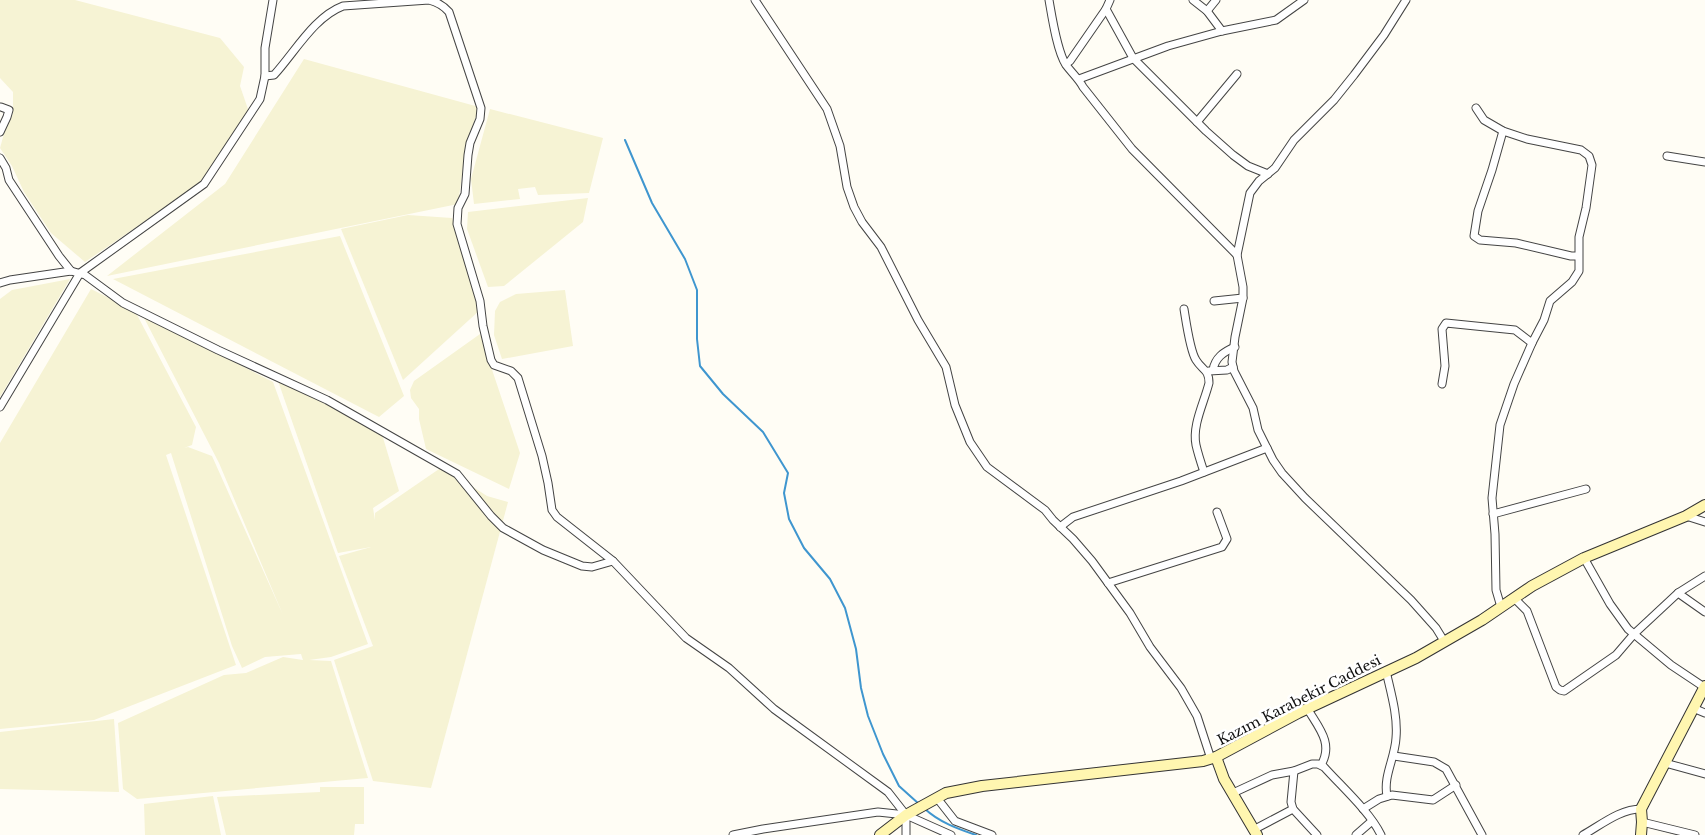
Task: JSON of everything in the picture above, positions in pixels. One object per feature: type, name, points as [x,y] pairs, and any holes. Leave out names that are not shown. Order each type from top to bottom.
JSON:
[{"type":"street","points":[[0,407],[83,274],[204,184],[260,99],[268,75],[266,48],[273,0]]},
{"type":"street","points":[[268,75],[321,20],[331,11],[343,6],[429,0],[442,5],[449,12],[481,108],[480,120],[470,143],[465,194],[458,208],[457,224],[480,301],[482,326],[491,360],[494,365],[511,371],[518,378],[542,456],[552,510],[557,517],[613,561],[686,638],[729,668],[774,709],[888,792],[906,815],[906,835]]},
{"type":"street","points":[[755,0],[827,109],[840,146],[847,186],[854,207],[862,222],[881,246],[918,320],[946,367],[955,405],[970,442],[987,467],[1036,503],[1073,539],[1108,583],[1130,613],[1150,647],[1188,699],[1213,758],[1256,832],[1292,809]]},
{"type":"street","points":[[1049,0],[1056,36],[1066,64],[1132,149],[1237,256]]},
{"type":"street","points":[[1066,64],[1070,61],[1110,0]]},
{"type":"street","points":[[1193,0],[1207,11],[1222,31]]},
{"type":"street","points":[[1207,11],[1216,0]]},
{"type":"street","points":[[1079,79],[1168,46],[1222,31],[1276,20],[1304,0]]},
{"type":"street","points":[[1406,0],[1380,41],[1334,100],[1294,140],[1275,168],[1259,181],[1250,193],[1237,256],[1243,298],[1232,362],[1233,368],[1253,408],[1258,430],[1273,460],[1282,473],[1305,498],[1411,600],[1436,628],[1444,641]]},
{"type":"street","points":[[1106,8],[1133,58],[1197,122],[1240,161],[1268,174]]},
{"type":"street","points":[[1197,122],[1236,74]]},
{"type":"street","points":[[0,132],[8,117],[9,110],[1,107]]},
{"type":"street","points":[[1476,108],[1484,120],[1503,131],[1528,139],[1584,151],[1592,162],[1586,208],[1579,237],[1578,256],[1580,264],[1578,274],[1572,282],[1550,301],[1544,320],[1514,384],[1500,425],[1492,498],[1496,590],[1501,607]]},
{"type":"street","points":[[1503,131],[1478,210],[1474,236],[1480,240],[1516,243],[1578,256]]},
{"type":"street","points":[[1668,156],[1705,162]]},
{"type":"street","points":[[0,158],[6,168],[9,180],[59,256],[72,271]]},
{"type":"street","points":[[0,177],[9,180]]},
{"type":"street","points":[[0,284],[10,280],[72,271],[83,274],[123,303],[218,350],[327,400],[457,474],[487,512],[503,528],[543,550],[582,566],[592,567],[613,561]]},
{"type":"street","points":[[1214,301],[1243,298]]},
{"type":"street","points":[[1184,309],[1194,358],[1210,371],[1233,368]]},
{"type":"street","points":[[1442,384],[1445,366],[1442,329],[1446,323],[1515,330],[1532,343]]},
{"type":"street","points":[[1204,472],[1195,438],[1198,418],[1209,383],[1210,371],[1220,356],[1235,347]]},
{"type":"street","points":[[1060,527],[1073,517],[1204,472],[1267,448]]},
{"type":"street","points":[[1493,514],[1586,489]]},
{"type":"street","name":"Kazım Karabekir Caddesi","points":[[880,835],[906,815],[946,793],[982,786],[1203,762],[1213,758],[1307,708],[1444,641],[1482,620],[1532,586],[1584,558],[1686,516],[1705,505]]},
{"type":"street","points":[[1108,583],[1222,547],[1227,539],[1217,512]]},
{"type":"street","points":[[1686,516],[1705,522]]},
{"type":"street","points":[[1584,558],[1610,604],[1628,629],[1671,665],[1705,686],[1642,809],[1641,835]]},
{"type":"street","points":[[1514,598],[1527,611],[1556,687],[1560,690],[1566,690],[1616,655],[1634,634],[1678,593],[1705,576]]},
{"type":"street","points":[[1678,593],[1705,612]]},
{"type":"street","points":[[1386,671],[1394,708],[1397,736],[1394,756],[1389,767],[1386,787],[1387,796]]},
{"type":"street","points":[[1307,708],[1326,742],[1326,754],[1322,765]]},
{"type":"street","points":[[1693,708],[1705,713]]},
{"type":"street","points":[[1394,756],[1438,764],[1449,773],[1482,835]]},
{"type":"street","points":[[1665,762],[1705,774]]},
{"type":"street","points":[[1233,793],[1272,775],[1294,771],[1312,764],[1322,765],[1363,809],[1381,835]]},
{"type":"street","points":[[1294,771],[1292,809],[1317,835]]},
{"type":"street","points":[[1363,809],[1387,796],[1401,795],[1421,800],[1434,800],[1456,785]]},
{"type":"street","points":[[937,798],[956,821],[992,835]]},
{"type":"street","points":[[1583,835],[1619,814],[1633,809],[1642,809]]},
{"type":"street","points":[[733,835],[878,812],[906,815],[951,835]]},
{"type":"street","points":[[1356,835],[1372,821]]},
{"type":"street","points":[[1642,822],[1695,835]]},
{"type":"shaded area","points":[[0,0],[75,0],[220,38],[244,67],[240,86],[249,112],[204,181],[85,262],[51,233],[24,192],[12,166],[0,148],[5,130],[13,114],[13,92],[0,78]]},
{"type":"shaded area","points":[[304,59],[479,107],[466,146],[458,204],[107,276],[225,184]]},
{"type":"shaded area","points":[[490,109],[603,138],[589,193],[538,195],[535,187],[518,189],[520,199],[474,204],[471,179]]},
{"type":"shaded area","points":[[588,198],[583,222],[504,286],[488,287],[467,229],[468,212]]},
{"type":"shaded area","points":[[408,215],[452,218],[480,310],[403,380],[341,229]]},
{"type":"shaded area","points":[[340,236],[404,396],[379,417],[113,279]]},
{"type":"shaded area","points":[[70,279],[0,397],[0,299],[12,290]]},
{"type":"shaded area","points":[[91,289],[135,311],[196,427],[192,445],[184,448],[188,447],[212,456],[283,615],[219,463],[142,314],[273,382],[368,644],[331,657],[309,660],[331,661],[368,778],[137,799],[123,789],[118,723],[224,675],[246,673],[283,657],[303,660],[301,654],[265,657],[242,668],[232,646],[171,453],[166,455],[236,665],[94,720],[0,729],[0,443]]},
{"type":"shaded area","points":[[565,290],[573,346],[502,359],[494,335],[495,311],[500,302],[516,294]]},
{"type":"shaded area","points":[[480,334],[520,453],[509,489],[426,449],[419,419],[419,409],[411,398],[410,390],[414,381]]},
{"type":"shaded area","points":[[278,381],[381,431],[399,491],[373,508],[375,520],[375,513],[442,467],[487,496],[508,502],[431,788],[373,781],[334,660],[373,646],[339,556],[371,547],[338,553]]},
{"type":"shaded area","points":[[114,719],[119,792],[0,789],[0,732]]},
{"type":"shaded area","points":[[320,787],[364,787],[364,824],[355,824],[354,835],[226,835],[217,797],[320,792]]},
{"type":"shaded area","points":[[213,796],[221,835],[145,835],[144,804]]},
{"type":"waterway","points":[[625,140],[652,203],[685,259],[697,290],[697,339],[700,366],[723,394],[763,432],[788,473],[784,493],[789,519],[804,548],[830,579],[845,608],[856,649],[861,688],[868,716],[883,754],[899,786],[919,804]]},
{"type":"waterway","points":[[925,809],[930,814],[956,828],[976,835]]}]
